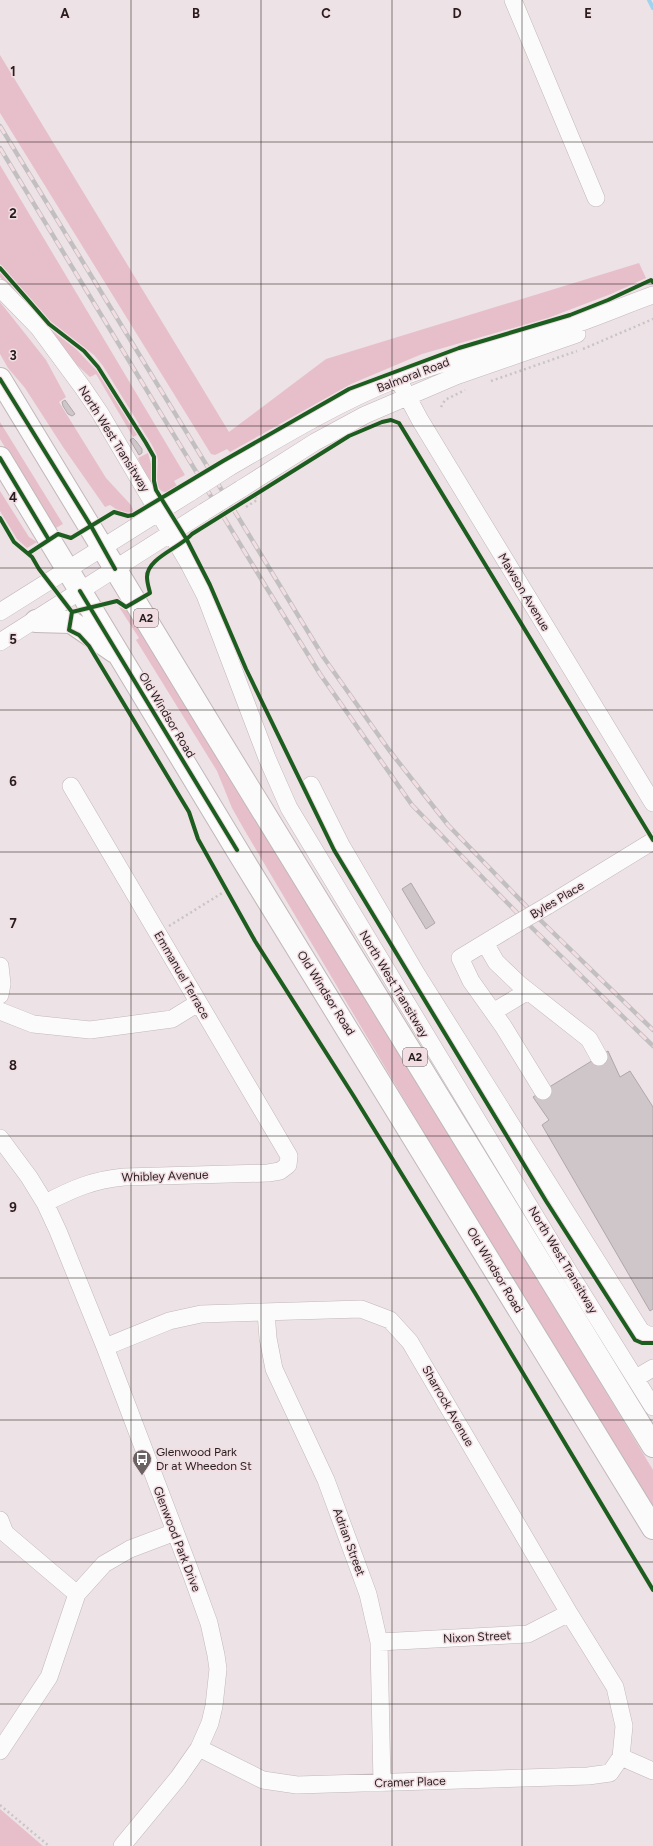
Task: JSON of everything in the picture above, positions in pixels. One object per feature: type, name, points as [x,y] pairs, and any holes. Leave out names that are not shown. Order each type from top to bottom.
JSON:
[{"type":"highway","name":"A2","points":[[0,379],[136,601],[210,726],[653,1446]]},
{"type":"highway","name":"Old Windsor Road","points":[[3,465],[653,1528]]},
{"type":"highway","points":[[36,621],[71,622],[118,653]]},
{"type":"street","points":[[513,0],[596,198]]},
{"type":"street","name":"North West Transitway","points":[[0,289],[82,404],[155,515],[205,595],[224,649],[267,758],[289,808],[575,1282],[653,1407]]},
{"type":"street","name":"Balmoral Road","points":[[0,612],[228,468],[347,400],[398,379],[474,353],[579,323],[653,296]]},
{"type":"street","name":"Balmoral Road","points":[[0,642],[36,621],[80,590],[204,512],[246,497],[315,442],[365,416],[456,376],[555,343],[626,314],[653,296]]},
{"type":"street","name":"Mawson Avenue","points":[[398,379],[653,803]]},
{"type":"street","points":[[311,785],[341,845],[420,980],[641,1331],[648,1335],[653,1335]]},
{"type":"street","name":"Emmanuel Terrace","points":[[70,786],[289,1156],[288,1165]]},
{"type":"street","name":"Byles Place","points":[[493,1012],[471,981],[460,958],[653,841]]},
{"type":"street","points":[[485,943],[496,962],[589,1039],[599,1057]]},
{"type":"street","points":[[0,966],[2,984],[0,995]]},
{"type":"street","points":[[528,990],[493,1012],[543,1091]]},
{"type":"street","points":[[0,1011],[33,1024],[90,1030],[172,1019],[198,1003]]},
{"type":"street","name":"Glenwood Park Drive","points":[[0,1138],[29,1177],[45,1203],[70,1260],[105,1347],[209,1623],[216,1654],[218,1669],[214,1706],[210,1723],[199,1748],[178,1778],[122,1846]]},
{"type":"street","name":"Whibley Avenue","points":[[45,1203],[80,1186],[101,1179],[268,1173],[280,1171],[288,1165]]},
{"type":"street","name":"Sharrock Avenue","points":[[105,1347],[169,1321],[201,1314],[361,1309],[390,1320],[410,1342],[569,1613],[615,1687],[624,1726],[621,1757]]},
{"type":"street","name":"Adrian Street","points":[[266,1312],[268,1338],[274,1369],[326,1480],[368,1594],[379,1642],[382,1783]]},
{"type":"street","points":[[636,1378],[653,1368]]},
{"type":"street","points":[[2,1530],[77,1594]]},
{"type":"street","points":[[0,1751],[49,1677],[77,1594],[104,1564],[130,1549],[174,1532]]},
{"type":"street","name":"Nixon Street","points":[[379,1642],[528,1634],[569,1613]]},
{"type":"street","name":"Cramer Place","points":[[199,1748],[264,1780],[297,1785],[588,1776],[610,1773],[621,1757]]},
{"type":"street","points":[[621,1757],[653,1771]]},
{"type":"path","points":[[246,497],[261,491]]},
{"type":"path","points":[[246,497],[257,500],[246,507]]},
{"type":"path","points":[[223,884],[230,897]]},
{"type":"path","points":[[161,938],[172,932],[169,926],[227,890]]},
{"type":"path","points":[[0,1805],[50,1846]]},
{"type":"shaded area","points":[[0,55],[229,432],[326,359],[639,263],[646,278],[611,294],[548,318],[422,354],[351,384],[230,452],[227,449],[215,455],[211,454],[0,113]]},
{"type":"shaded area","points":[[0,165],[185,475],[174,481],[177,486],[167,492],[162,491],[159,488],[157,478],[158,460],[152,445],[103,366],[94,355],[50,321],[0,264]]},
{"type":"shaded area","points":[[0,272],[46,326],[76,349],[97,371],[137,435],[133,437],[96,374],[90,377],[67,356],[0,277]]},
{"type":"shaded area","points":[[0,302],[46,360],[66,397],[59,402],[106,478],[131,505],[133,510],[132,513],[122,513],[110,505],[105,507],[63,447],[25,388],[8,368],[0,354]]},
{"type":"shaded area","points":[[0,422],[63,524],[54,529],[0,439]]},
{"type":"shaded area","points":[[148,453],[151,464],[152,486],[148,483],[138,458]]},
{"type":"shaded area","points":[[0,491],[29,537],[37,542],[27,548],[17,539],[0,511]]},
{"type":"shaded area","points":[[119,607],[129,611],[499,1215],[653,1470],[653,1512],[523,1300],[245,831],[232,808],[217,771],[136,640],[139,638]]},
{"type":"shaded area","points":[[0,1809],[43,1846],[0,1846]]},
{"type":"building","points":[[65,400],[75,414],[72,416],[68,414],[63,406],[62,402]]},
{"type":"building","points":[[133,438],[142,449],[142,453],[139,455],[130,440]]},
{"type":"building","points":[[411,883],[435,923],[426,929],[402,889]]},
{"type":"building","points":[[608,1051],[620,1077],[630,1071],[653,1107],[653,1309],[650,1311],[542,1125],[549,1120],[533,1097]]},
{"type":"waterway","points":[[649,0],[653,8]]},
{"type":"railway","points":[[0,126],[324,658],[389,750],[448,825],[532,912],[653,1030]]},
{"type":"railway","points":[[0,148],[320,674],[412,805],[524,920],[653,1046]]},
{"type":"cycle path","points":[[0,268],[49,324],[84,351],[98,367],[146,443],[154,457],[154,481],[156,490],[187,540],[210,585],[246,669],[334,850],[546,1201],[635,1340],[642,1343],[653,1343]]},
{"type":"cycle path","points":[[29,553],[58,534],[71,538],[114,512],[128,516],[133,515],[223,461],[349,389],[459,348],[570,315],[608,300],[651,280],[653,282]]},
{"type":"cycle path","points":[[0,379],[91,526],[115,569]]},
{"type":"cycle path","points":[[72,612],[117,601],[126,607],[150,593],[147,577],[148,570],[152,564],[192,534],[349,436],[382,422],[391,420],[399,423],[653,840]]},
{"type":"cycle path","points":[[0,458],[49,540]]},
{"type":"cycle path","points":[[0,518],[14,542],[32,557],[39,569],[72,612],[69,630],[79,635],[89,646],[189,812],[198,839],[255,941],[353,1095],[475,1293],[653,1590]]},
{"type":"cycle path","points":[[80,591],[237,850]]},
{"type":"place","name":"Glenwood Park Dr at Wheedon St","points":[[142,1476]]}]
